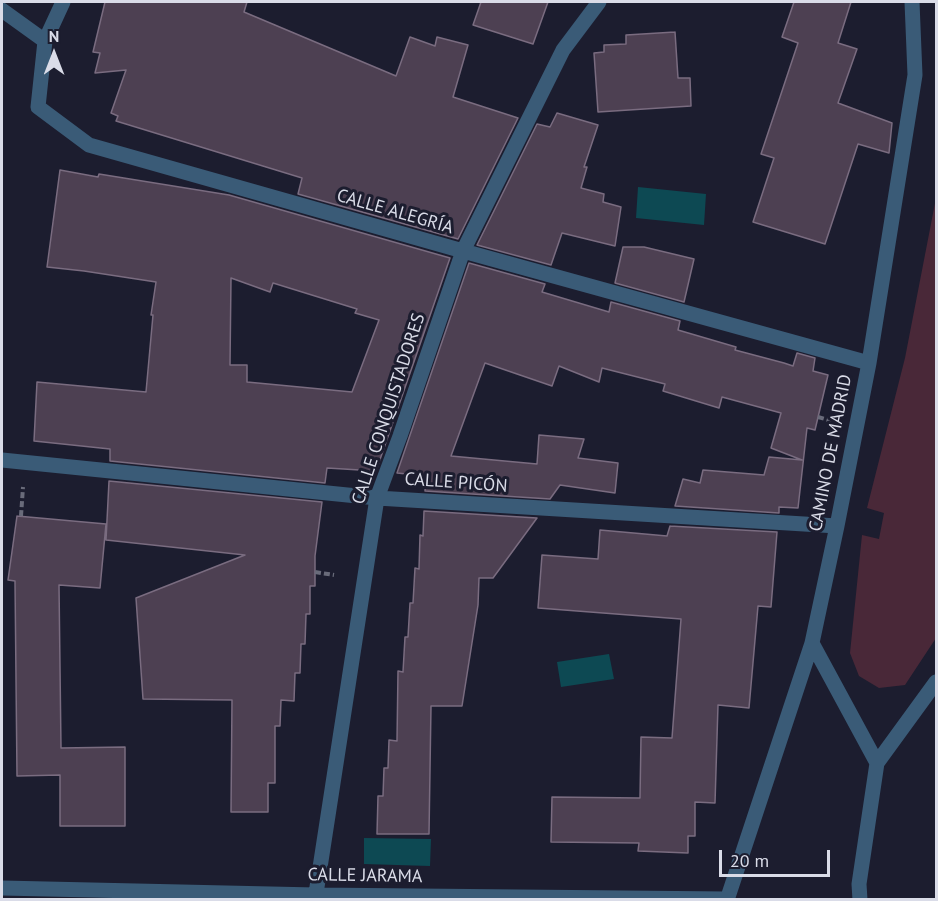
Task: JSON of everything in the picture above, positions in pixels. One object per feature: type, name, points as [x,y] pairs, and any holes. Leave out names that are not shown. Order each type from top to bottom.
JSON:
[{"type":"street","points":[[10,2],[2,8],[45,41],[63,2]]},
{"type":"street","name":"CALLE CONQUISTADORES","points":[[316,897],[377,498],[463,252],[563,50],[599,2]]},
{"type":"street","name":"CAMINO DE MADRID","points":[[728,899],[812,643],[837,526],[869,363],[915,75],[912,2]]},
{"type":"street","name":"CALLE ALEGRÍA","points":[[45,41],[38,107],[89,145],[463,252],[869,363]]},
{"type":"street","name":"CALLE PICÓN","points":[[2,460],[377,498],[837,526]]},
{"type":"street","points":[[812,643],[877,763]]},
{"type":"street","points":[[860,900],[859,884],[877,763],[936,682]]},
{"type":"street","name":"CALLE JARAMA","points":[[2,888],[316,897],[728,899]]},
{"type":"path","points":[[21,516],[24,482]]},
{"type":"path","points":[[315,572],[334,575]]},
{"type":"shaded area","points":[[638,187],[706,194],[704,225],[636,218]]},
{"type":"shaded area","points":[[936,198],[936,638],[905,685],[879,688],[859,676],[850,653],[862,535],[879,539],[884,513],[867,508],[905,358]]},
{"type":"shaded area","points":[[609,654],[614,679],[561,687],[557,662]]},
{"type":"shaded area","points":[[364,838],[431,839],[430,866],[364,864]]},
{"type":"building","points":[[105,2],[247,2],[244,12],[396,76],[410,37],[435,46],[437,37],[468,45],[453,97],[518,118],[458,239],[298,194],[302,178],[116,121],[118,116],[111,113],[126,70],[95,73],[100,53],[93,52]]},
{"type":"building","points":[[481,2],[548,2],[533,44],[473,25]]},
{"type":"building","points":[[794,2],[851,2],[838,43],[857,49],[838,103],[892,123],[889,153],[858,144],[825,244],[753,222],[774,158],[761,154],[798,43],[782,37]]},
{"type":"building","points":[[675,32],[678,78],[690,78],[691,106],[598,112],[594,53],[604,52],[604,45],[626,44],[626,35]]},
{"type":"building","points":[[557,113],[598,125],[584,167],[587,167],[581,188],[604,194],[603,202],[621,207],[615,246],[562,233],[551,265],[477,245],[537,124],[550,127]]},
{"type":"building","points":[[60,170],[229,195],[450,258],[376,471],[327,468],[325,483],[110,461],[110,449],[34,441],[37,382],[146,392],[153,315],[151,315],[156,282],[47,267]],"holes":[[[231,278],[270,292],[273,283],[357,309],[355,313],[379,320],[352,392],[247,382],[247,365],[230,365]]]},
{"type":"building","points":[[623,247],[644,247],[694,259],[684,302],[615,283]]},
{"type":"building","points":[[469,263],[545,284],[542,292],[609,312],[611,302],[680,321],[678,330],[736,347],[735,350],[793,366],[797,353],[815,358],[813,371],[828,375],[815,430],[807,428],[798,508],[779,507],[779,513],[675,506],[683,479],[700,483],[703,470],[764,475],[769,457],[802,460],[771,448],[781,413],[722,397],[719,408],[663,391],[665,384],[602,368],[599,382],[559,366],[552,386],[485,363],[451,456],[537,464],[539,435],[584,439],[578,458],[618,463],[615,493],[560,485],[550,499],[425,491],[426,476],[397,473]]},
{"type":"building","points":[[109,481],[322,502],[315,556],[315,586],[310,586],[310,614],[306,614],[305,644],[301,644],[300,673],[295,673],[294,701],[281,700],[280,726],[275,726],[275,783],[268,783],[268,812],[231,812],[232,700],[143,699],[136,598],[245,555],[106,540]]},
{"type":"building","points":[[424,511],[537,518],[493,578],[479,578],[478,605],[462,706],[431,706],[429,834],[377,834],[378,796],[383,796],[384,768],[388,768],[389,740],[397,741],[398,671],[403,672],[405,637],[408,637],[410,603],[413,603],[415,568],[419,569],[420,535],[423,536]]},
{"type":"building","points":[[17,516],[106,524],[100,588],[59,585],[61,748],[125,747],[125,826],[60,826],[60,775],[17,776],[15,581],[8,580]]},
{"type":"building","points":[[670,526],[777,532],[771,607],[758,606],[749,708],[718,705],[715,803],[695,802],[695,836],[688,836],[688,853],[638,851],[639,843],[551,842],[552,797],[640,798],[641,737],[672,738],[681,619],[538,608],[542,555],[598,559],[600,530],[667,536]]}]
